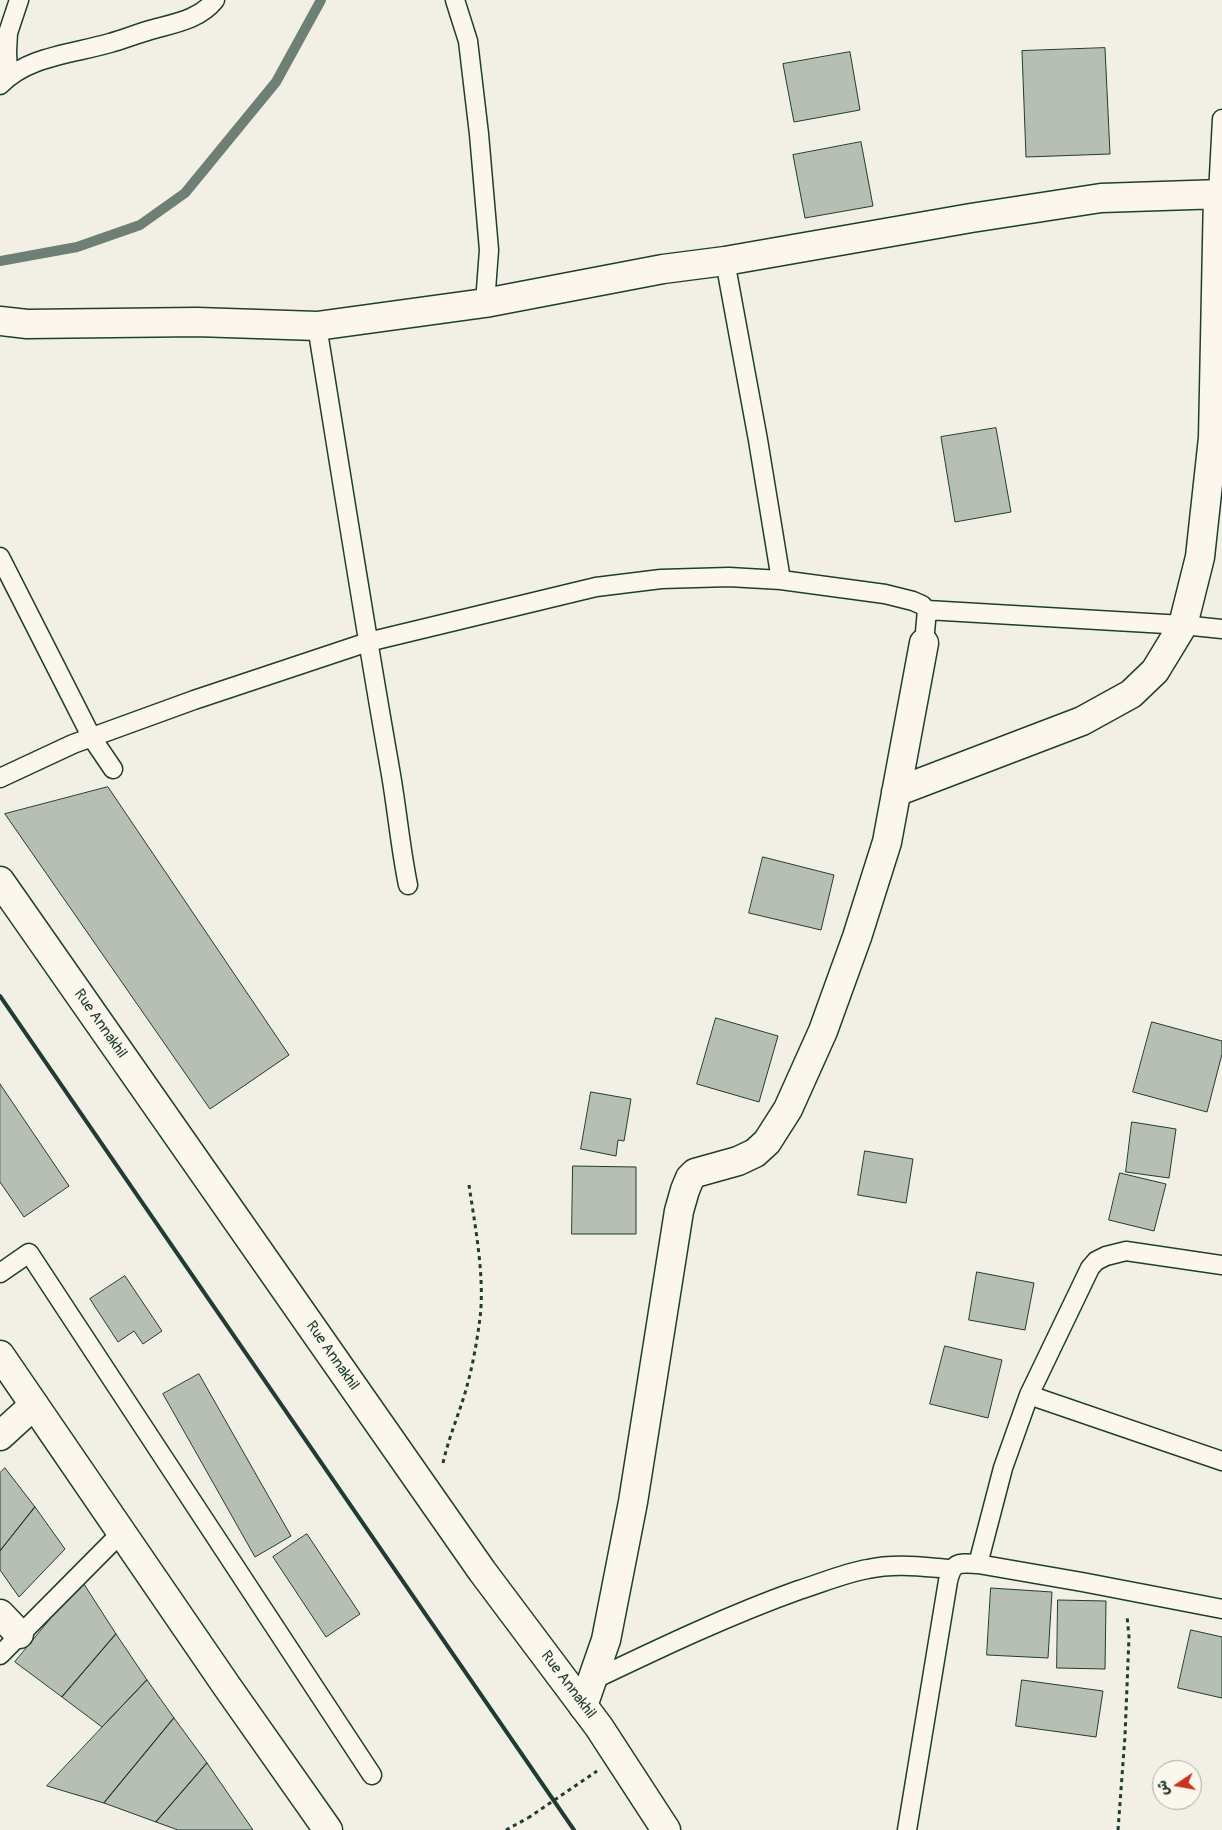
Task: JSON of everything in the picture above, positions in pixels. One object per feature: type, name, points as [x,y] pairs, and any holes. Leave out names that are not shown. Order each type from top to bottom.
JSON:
[{"type":"street","points":[[0,321],[27,324],[198,322],[317,326],[485,303],[663,269],[725,261],[962,219],[1101,198],[1220,194],[1213,438],[1200,557],[1183,625],[1155,671],[1131,694],[1082,721],[896,792]]},
{"type":"street","points":[[583,1706],[606,1640],[633,1502],[679,1211],[685,1190],[690,1178],[695,1173],[738,1161],[755,1153],[767,1142],[788,1109],[823,1031],[857,937],[887,842],[924,643]]},
{"type":"street","name":"Rue Annakhil","points":[[0,881],[482,1572],[599,1727],[666,1830]]},
{"type":"street","points":[[0,1354],[328,1830]]},
{"type":"street","points":[[0,1436],[34,1405]]},
{"type":"street","points":[[0,1614],[19,1634]]},
{"type":"lane","points":[[4,81],[8,33],[19,0]]},
{"type":"lane","points":[[4,81],[22,68],[47,58],[109,43],[197,16],[211,6],[215,0]]},
{"type":"lane","points":[[455,0],[468,41],[479,134],[488,250],[485,303]]},
{"type":"lane","points":[[1220,194],[1222,119]]},
{"type":"lane","points":[[725,261],[758,440],[781,580]]},
{"type":"lane","points":[[317,326],[368,642],[392,776],[402,859],[408,885]]},
{"type":"lane","points":[[0,556],[92,738],[113,769]]},
{"type":"lane","points":[[0,778],[73,744],[194,700],[368,642],[596,588],[661,579],[729,577],[781,580],[885,594],[913,601],[922,605],[926,610],[924,643]]},
{"type":"lane","points":[[926,610],[1222,629]]},
{"type":"lane","points":[[978,1564],[1003,1468],[1028,1395],[1090,1268],[1096,1261],[1112,1253],[1126,1250],[1222,1265]]},
{"type":"lane","points":[[0,1274],[29,1253],[372,1775]]},
{"type":"lane","points":[[1028,1395],[1222,1461]]},
{"type":"lane","points":[[0,1655],[122,1532]]},
{"type":"lane","points":[[907,1830],[951,1570],[954,1566],[961,1563],[978,1564],[1222,1610]]},
{"type":"lane","points":[[593,1680],[767,1602],[841,1576],[868,1569],[900,1565],[951,1570]]},
{"type":"path","points":[[434,1502],[448,1441],[475,1354],[480,1316],[480,1263],[469,1185]]},
{"type":"path","points":[[1118,1830],[1125,1736],[1129,1637],[1124,1590]]},
{"type":"path","points":[[506,1830],[528,1818],[597,1772]]},
{"type":"building","points":[[1105,48],[1110,154],[1026,157],[1022,51]]},
{"type":"building","points":[[850,52],[860,110],[794,122],[783,64]]},
{"type":"building","points":[[861,142],[873,206],[805,218],[793,155]]},
{"type":"building","points":[[996,428],[1011,512],[955,522],[941,437]]},
{"type":"building","points":[[108,787],[289,1055],[210,1109],[5,814]]},
{"type":"building","points":[[763,857],[834,875],[821,930],[749,913]]},
{"type":"building","points":[[716,1018],[778,1036],[759,1102],[697,1084]]},
{"type":"building","points":[[1152,1022],[1222,1041],[1222,1054],[1207,1112],[1133,1092]]},
{"type":"building","points":[[0,1084],[69,1186],[24,1217],[0,1182]]},
{"type":"building","points":[[591,1092],[631,1099],[624,1141],[618,1140],[616,1156],[581,1149]]},
{"type":"building","points":[[1132,1122],[1176,1129],[1169,1178],[1126,1172]]},
{"type":"building","points":[[865,1151],[913,1159],[906,1203],[858,1195]]},
{"type":"building","points":[[573,1166],[636,1167],[636,1234],[572,1234]]},
{"type":"building","points":[[1120,1173],[1166,1184],[1154,1231],[1109,1220]]},
{"type":"building","points":[[977,1272],[1034,1283],[1025,1330],[969,1320]]},
{"type":"building","points":[[125,1276],[162,1331],[143,1344],[134,1331],[118,1342],[90,1299]]},
{"type":"building","points":[[945,1346],[1002,1360],[988,1418],[930,1404]]},
{"type":"building","points":[[199,1374],[291,1536],[255,1557],[163,1394]]},
{"type":"building","points":[[5,1468],[35,1507],[0,1551],[0,1473]]},
{"type":"building","points":[[35,1507],[65,1549],[19,1597],[0,1570],[0,1551]]},
{"type":"building","points":[[307,1534],[360,1614],[326,1637],[273,1557]]},
{"type":"building","points":[[82,1581],[116,1634],[62,1697],[15,1662]]},
{"type":"building","points":[[991,1588],[1052,1592],[1048,1658],[987,1655]]},
{"type":"building","points":[[1058,1600],[1106,1601],[1105,1669],[1057,1668]]},
{"type":"building","points":[[1191,1630],[1222,1637],[1222,1698],[1178,1688]]},
{"type":"building","points":[[116,1634],[147,1680],[102,1727],[62,1697]]},
{"type":"building","points":[[147,1680],[174,1718],[104,1803],[47,1786]]},
{"type":"building","points":[[1022,1680],[1103,1691],[1096,1737],[1016,1726]]},
{"type":"building","points":[[174,1718],[207,1763],[156,1822],[104,1803]]},
{"type":"building","points":[[207,1763],[253,1830],[178,1830],[156,1822]]},
{"type":"waterway","points":[[0,261],[77,247],[140,225],[185,193],[276,82],[321,0]]},
{"type":"railway","points":[[0,996],[574,1830]]}]
